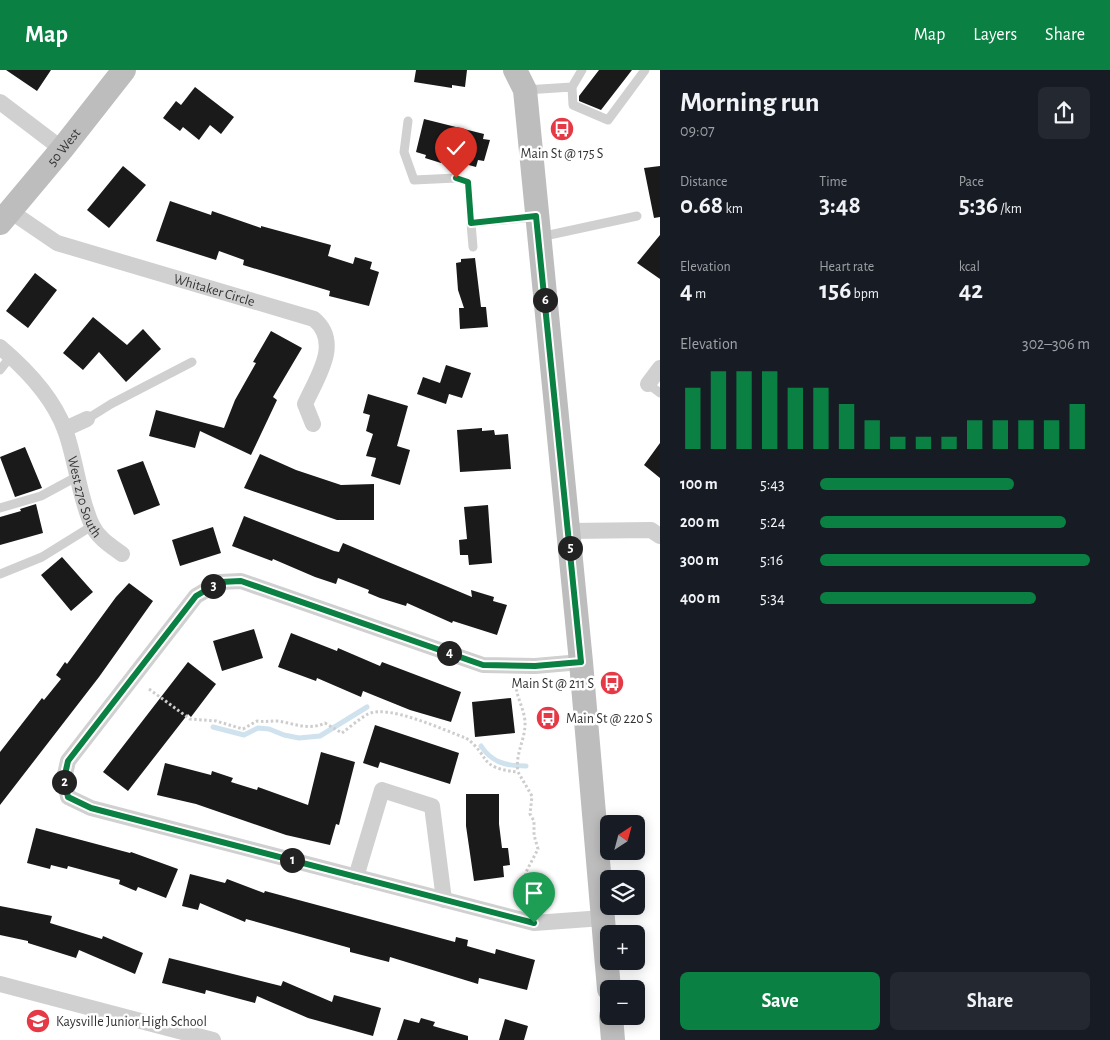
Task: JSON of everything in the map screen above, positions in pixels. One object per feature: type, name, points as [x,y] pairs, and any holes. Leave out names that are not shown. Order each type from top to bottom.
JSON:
[{"type":"main road","name":"50 West","points":[[5,217],[62,149],[124,70]]},
{"type":"main road","points":[[524,77],[537,227],[581,662],[608,980]]},
{"type":"main road","points":[[612,1025],[613,1040]]},
{"type":"street","points":[[0,102],[62,149]]},
{"type":"street","name":"Whitaker Circle","points":[[5,217],[57,243],[314,319],[323,327],[328,336],[328,348],[305,404],[313,424]]},
{"type":"street","name":"West 270 South","points":[[6,351],[50,400],[65,430],[92,526],[102,540],[122,554]]},
{"type":"street","points":[[654,388],[660,368]]},
{"type":"street","points":[[65,430],[87,419]]},
{"type":"street","points":[[568,531],[651,530],[660,536]]},
{"type":"street","points":[[581,662],[535,666],[483,665],[241,581],[220,582],[196,596],[68,761],[64,779],[68,797],[91,808],[444,900],[534,923],[603,918]]},
{"type":"street","points":[[356,877],[382,790],[432,806],[444,900]]},
{"type":"street","points":[[0,984],[212,1040]]},
{"type":"lane","points":[[582,70],[572,87],[573,105],[608,120],[645,70]]},
{"type":"lane","points":[[524,77],[572,87]]},
{"type":"lane","points":[[408,121],[404,152],[414,180],[456,178],[468,182],[473,247]]},
{"type":"lane","points":[[471,223],[537,227],[638,216]]},
{"type":"lane","points":[[0,370],[6,351]]},
{"type":"lane","points":[[87,419],[110,404],[192,362]]},
{"type":"lane","points":[[0,508],[41,496],[78,476]]},
{"type":"lane","points":[[0,574],[42,557],[92,526]]},
{"type":"path","points":[[516,684],[516,694],[521,702],[526,725],[516,762],[518,772],[532,796],[530,814],[534,821],[534,835],[538,849],[526,872],[519,908]]},
{"type":"path","points":[[149,689],[190,719],[216,721],[243,729],[257,721],[268,723],[276,721],[290,725],[318,726],[325,723],[342,733],[368,714],[392,712],[466,738],[472,743],[484,761],[490,765],[501,770],[518,772]]},
{"type":"building","points":[[6,70],[51,70],[37,91]]},
{"type":"building","points":[[416,70],[467,70],[465,87],[452,85],[452,88],[414,82]]},
{"type":"building","points":[[599,70],[632,70],[601,110],[579,101],[579,96]]},
{"type":"building","points":[[195,87],[234,117],[221,134],[210,125],[199,140],[183,127],[180,131],[163,118],[176,101],[181,105]]},
{"type":"building","points":[[424,119],[484,134],[483,139],[490,140],[484,161],[478,160],[476,167],[443,158],[441,163],[425,158],[426,155],[416,152]]},
{"type":"building","points":[[123,166],[146,185],[109,228],[87,210]]},
{"type":"building","points":[[660,166],[660,217],[654,218],[644,168]]},
{"type":"building","points":[[170,201],[211,215],[212,211],[261,228],[261,226],[331,245],[328,256],[353,264],[355,257],[372,262],[370,269],[379,272],[369,306],[329,296],[330,291],[243,265],[244,260],[219,251],[216,260],[156,241]]},
{"type":"building","points":[[660,235],[660,279],[637,263]]},
{"type":"building","points":[[475,258],[481,307],[486,307],[488,327],[460,329],[459,308],[464,308],[458,290],[456,263],[461,262],[461,259]]},
{"type":"building","points":[[35,273],[57,290],[28,328],[6,311]]},
{"type":"building","points":[[93,317],[127,345],[143,329],[161,349],[126,382],[99,352],[83,370],[63,353]]},
{"type":"building","points":[[271,331],[302,348],[273,397],[277,400],[251,455],[200,431],[195,448],[149,436],[156,410],[224,428],[235,400],[256,363],[253,362]]},
{"type":"building","points":[[446,365],[471,373],[462,398],[449,394],[446,404],[417,394],[423,377],[440,383]]},
{"type":"building","points":[[368,394],[408,406],[397,446],[410,450],[400,485],[371,476],[376,458],[366,456],[373,434],[366,431],[370,415],[363,413]]},
{"type":"building","points":[[482,428],[482,431],[494,430],[495,435],[508,434],[511,469],[460,472],[457,430]]},
{"type":"building","points":[[660,443],[660,478],[644,465]]},
{"type":"building","points":[[25,447],[42,488],[15,497],[0,457]]},
{"type":"building","points":[[260,454],[296,470],[341,485],[374,484],[374,520],[337,520],[244,488]]},
{"type":"building","points":[[143,461],[160,505],[134,515],[117,470]]},
{"type":"building","points":[[36,504],[43,533],[0,545],[0,517]]},
{"type":"building","points":[[488,505],[492,563],[469,565],[468,555],[460,555],[459,540],[467,539],[464,507]]},
{"type":"building","points":[[244,516],[334,551],[339,552],[343,543],[472,597],[471,590],[494,597],[493,601],[507,605],[497,635],[453,621],[452,623],[407,603],[406,606],[380,598],[368,593],[369,590],[338,578],[336,584],[273,559],[272,561],[232,546]]},
{"type":"building","points":[[213,527],[221,553],[180,566],[172,540]]},
{"type":"building","points":[[62,557],[93,592],[71,611],[41,575]]},
{"type":"building","points":[[129,583],[153,601],[99,677],[0,805],[0,752],[42,698],[44,700],[61,679],[56,675],[65,662],[67,664],[116,597]]},
{"type":"building","points":[[254,629],[263,658],[222,671],[213,641]]},
{"type":"building","points":[[291,633],[337,651],[338,648],[380,666],[382,662],[461,692],[451,722],[410,710],[363,691],[361,697],[317,678],[316,681],[278,667]]},
{"type":"building","points":[[188,662],[216,684],[191,717],[188,714],[128,791],[103,772]]},
{"type":"building","points":[[511,698],[515,733],[475,737],[472,702]]},
{"type":"building","points":[[375,725],[459,753],[450,784],[380,762],[378,768],[363,763]]},
{"type":"building","points":[[321,752],[355,762],[339,825],[336,824],[330,845],[286,835],[196,804],[157,795],[165,763],[211,775],[212,771],[233,778],[231,782],[257,790],[258,787],[308,805]]},
{"type":"building","points":[[466,794],[499,794],[499,824],[502,848],[508,848],[510,865],[503,866],[504,877],[474,881],[466,826]]},
{"type":"building","points":[[36,828],[131,852],[178,869],[166,898],[138,887],[136,891],[119,884],[120,880],[68,866],[67,869],[51,865],[50,869],[27,863]]},
{"type":"building","points":[[190,874],[225,883],[227,879],[264,893],[265,891],[455,942],[456,937],[468,940],[467,946],[495,954],[496,949],[535,960],[527,990],[479,978],[478,984],[390,957],[389,962],[350,952],[350,948],[246,919],[245,922],[200,903],[198,910],[182,906]]},
{"type":"building","points":[[0,906],[52,916],[50,923],[102,939],[103,936],[143,953],[135,974],[79,950],[76,958],[28,943],[28,941],[0,935]]},
{"type":"building","points":[[169,958],[281,986],[283,981],[332,1002],[334,995],[381,1008],[373,1036],[308,1018],[257,996],[255,1003],[206,990],[205,994],[162,983]]},
{"type":"building","points":[[421,1018],[435,1022],[433,1026],[468,1036],[468,1040],[397,1040],[404,1019],[419,1023]]},
{"type":"building","points":[[505,1019],[528,1026],[524,1040],[499,1040]]},
{"type":"waterway","points":[[213,727],[244,735],[258,728],[269,729],[299,738],[320,736],[367,707]]},
{"type":"waterway","points":[[481,746],[495,760],[512,765],[526,766]]},
{"type":"place","name":"Main St @ 175 S","points":[[562,129]]},
{"type":"place","name":"Main St @ 211 S","points":[[612,683]]},
{"type":"place","name":"Main St @ 220 S","points":[[548,718]]},
{"type":"place","name":"Kaysville Junior High School","points":[[38,1021]]},
{"type":"route","points":[[456,178],[468,182],[471,223],[536,216],[581,662],[535,666],[483,665],[241,581],[220,582],[196,596],[68,761],[64,779],[68,797],[91,808],[534,923]]}]
